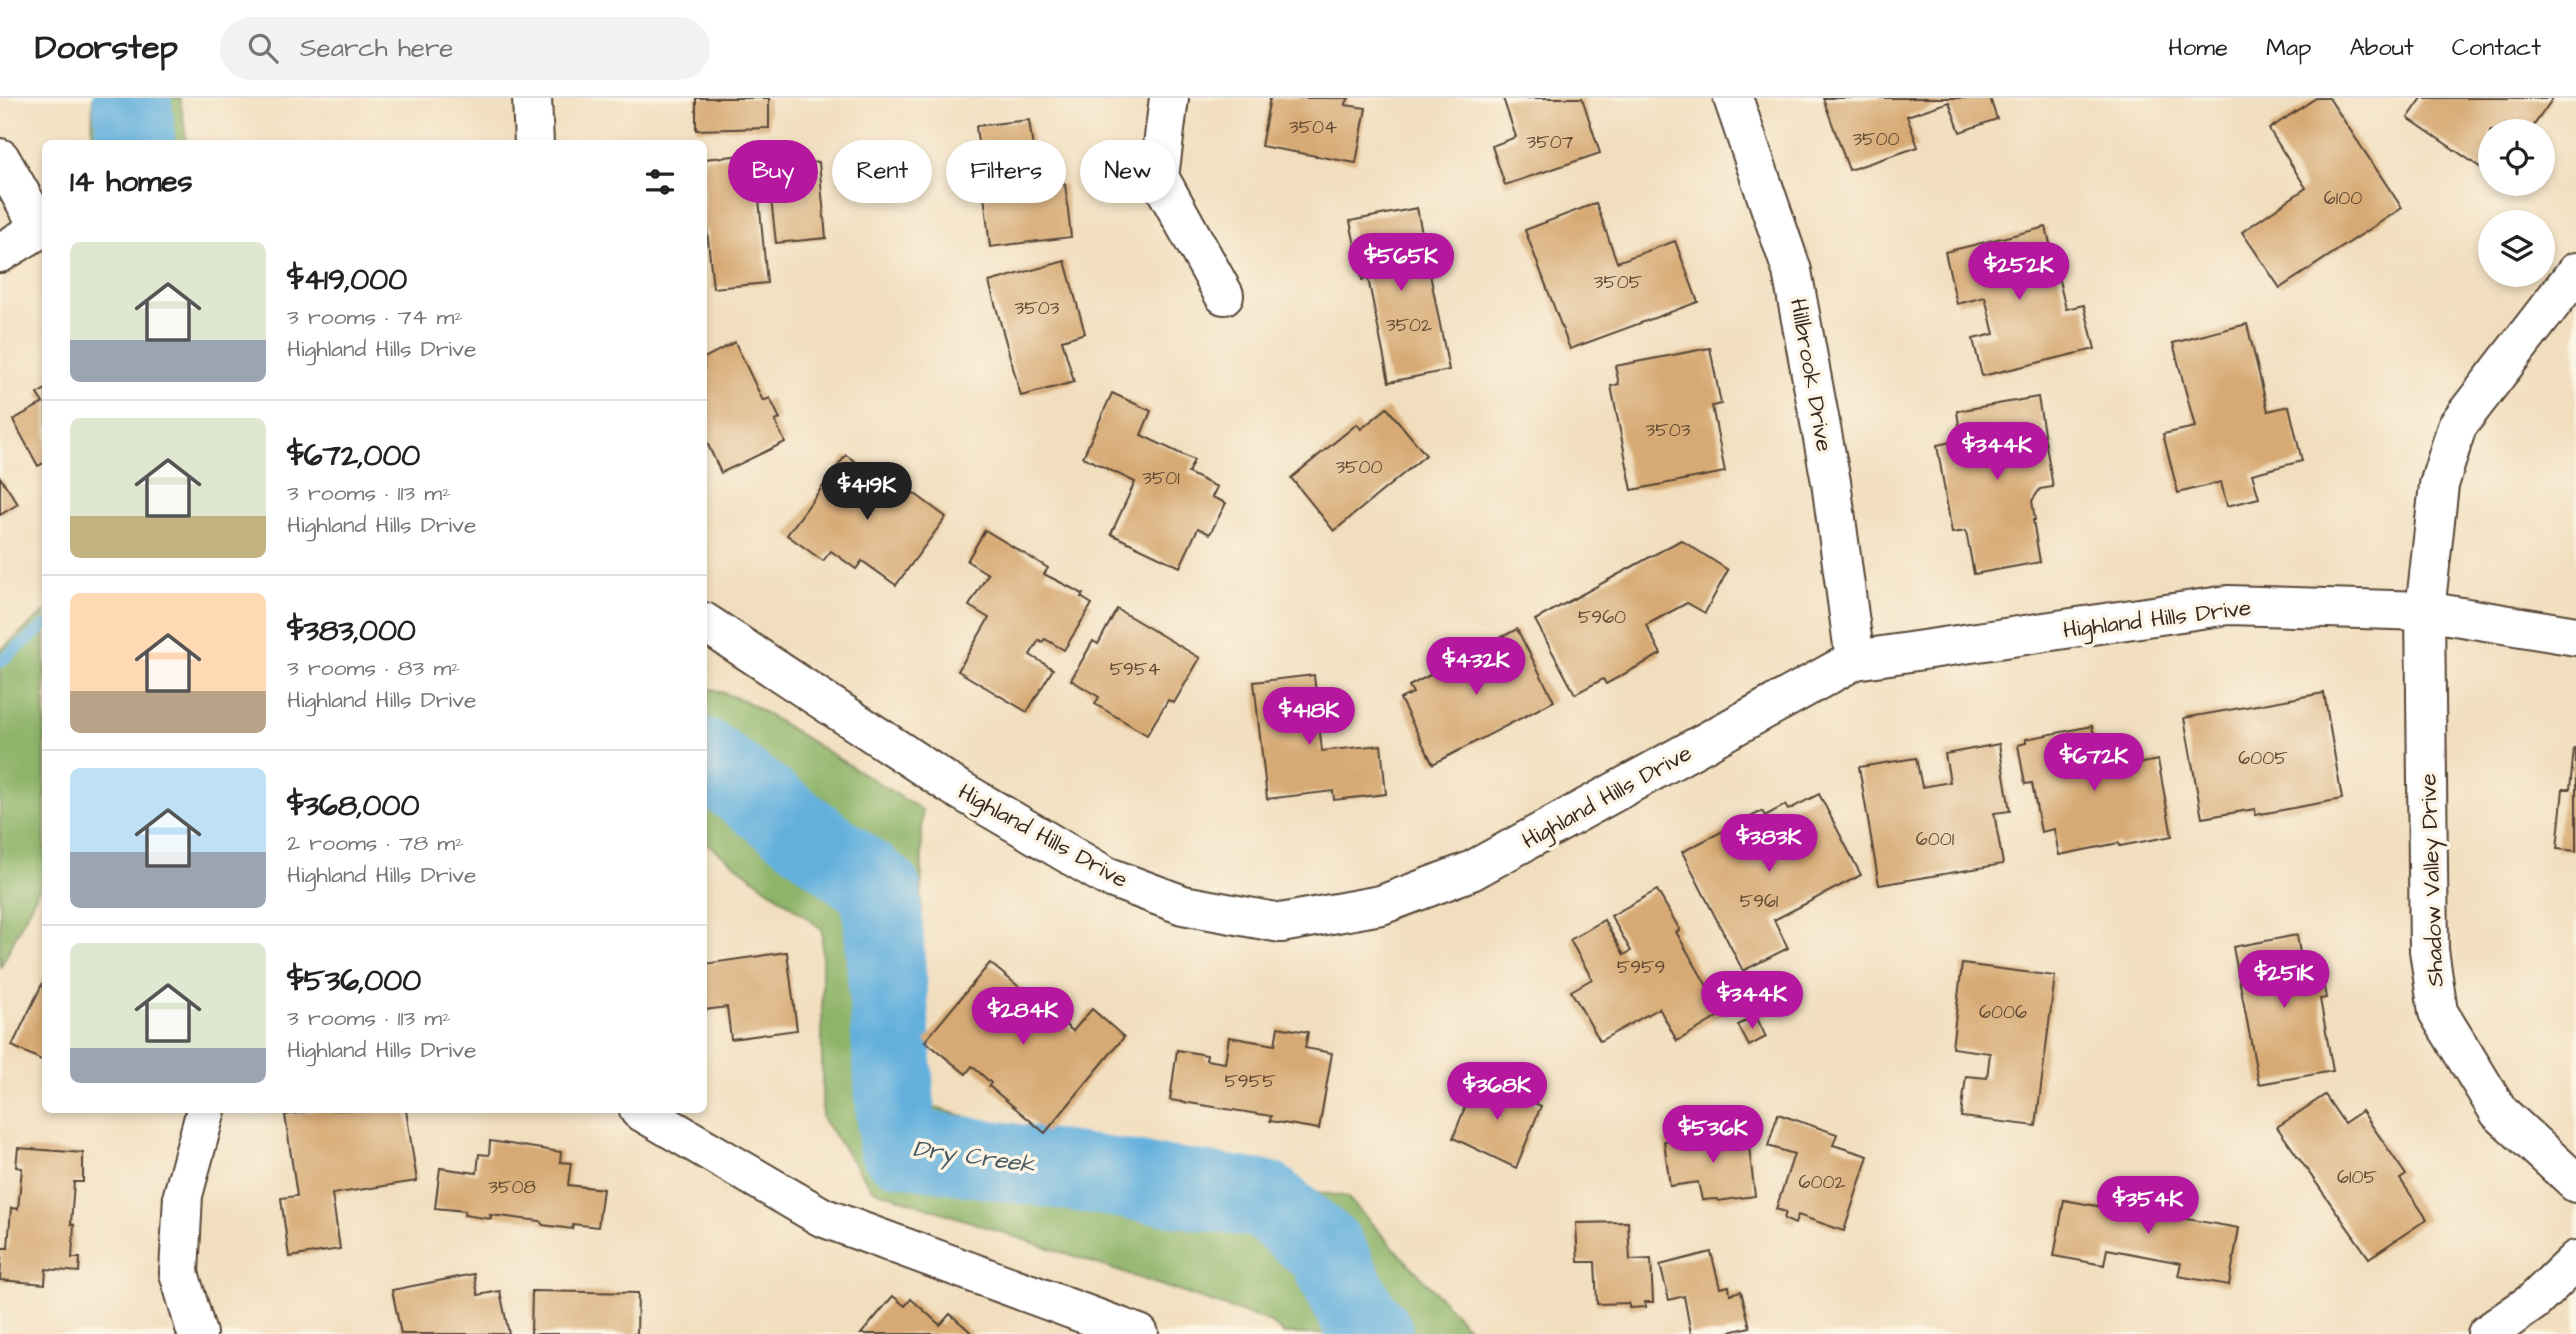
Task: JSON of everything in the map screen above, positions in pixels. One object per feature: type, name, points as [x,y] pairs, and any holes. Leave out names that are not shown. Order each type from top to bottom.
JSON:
[{"type":"street","points":[[532,98],[534,140]]},
{"type":"street","points":[[1169,98],[1159,177],[1224,295]]},
{"type":"street","name":"Hillbrook Drive","points":[[1733,98],[1792,271],[1831,482],[1855,660]]},
{"type":"street","points":[[0,158],[42,224]]},
{"type":"street","points":[[0,253],[42,227]]},
{"type":"street","name":"Shadow Valley Drive","points":[[2576,272],[2457,426],[2439,485],[2425,611],[2429,950],[2438,1012],[2499,1112],[2576,1183]]},
{"type":"street","name":"Highland Hills Drive","points":[[707,624],[953,786],[1106,876],[1183,905],[1281,923],[1381,905],[1471,871],[1855,660],[2228,605],[2425,611],[2576,636]]},
{"type":"street","points":[[197,1334],[179,1273],[183,1195],[205,1113]]},
{"type":"street","points":[[644,1113],[822,1217],[1139,1334]]},
{"type":"street","points":[[2487,1334],[2534,1301],[2576,1260]]},
{"type":"green space","points":[[93,98],[180,98],[187,140],[92,140]]},
{"type":"green space","points":[[42,615],[42,882],[0,968],[0,651]]},
{"type":"green space","points":[[707,687],[745,701],[922,810],[920,1104],[1115,1158],[1347,1197],[1474,1334],[1284,1334],[1268,1321],[872,1189],[822,1118],[822,929],[707,843]]},
{"type":"building","points":[[696,98],[769,98],[769,128],[696,130]]},
{"type":"building","points":[[1270,98],[1349,98],[1345,105],[1366,108],[1356,163],[1261,146]]},
{"type":"building","points":[[1503,98],[1582,98],[1600,153],[1505,185],[1492,146],[1516,137]]},
{"type":"building","points":[[1823,98],[1990,98],[1997,119],[1960,132],[1949,102],[1907,116],[1918,147],[1849,170]]},
{"type":"building","points":[[2316,98],[2329,98],[2402,208],[2280,288],[2242,232],[2306,188],[2269,129]]},
{"type":"building","points":[[2422,98],[2553,98],[2538,119],[2478,119],[2478,166],[2408,118]]},
{"type":"building","points":[[1029,120],[1032,140],[978,140],[976,126]]},
{"type":"building","points":[[728,157],[728,203],[759,203],[767,283],[713,288],[707,230],[707,159]]},
{"type":"building","points":[[819,162],[826,238],[776,243],[772,203],[818,203]]},
{"type":"building","points":[[1066,193],[1071,237],[990,247],[985,203],[1066,203]]},
{"type":"building","points":[[1596,203],[1617,262],[1675,241],[1698,302],[1570,349],[1525,230]]},
{"type":"building","points":[[1417,208],[1449,370],[1389,382],[1368,278],[1362,280],[1350,221]]},
{"type":"building","points":[[2046,227],[2066,309],[2084,305],[2095,349],[1982,376],[1973,339],[1994,334],[1985,297],[1957,304],[1945,252]]},
{"type":"building","points":[[1065,261],[1085,333],[1062,340],[1074,382],[1021,396],[989,282]]},
{"type":"building","points":[[2247,324],[2268,411],[2289,406],[2302,461],[2252,474],[2259,498],[2227,506],[2221,482],[2178,493],[2163,434],[2195,427],[2173,343]]},
{"type":"building","points":[[735,342],[763,401],[770,398],[780,419],[775,421],[785,442],[721,473],[707,443],[707,356]]},
{"type":"building","points":[[1710,348],[1721,404],[1712,406],[1725,472],[1632,490],[1611,386],[1619,384],[1615,366]]},
{"type":"building","points":[[1112,393],[1151,411],[1141,435],[1194,460],[1188,473],[1217,487],[1212,497],[1226,503],[1210,534],[1198,528],[1180,567],[1111,534],[1135,482],[1083,457]]},
{"type":"building","points":[[2038,397],[2053,487],[2040,489],[2032,501],[2040,562],[1974,574],[1966,531],[1952,533],[1937,445],[1961,440],[1957,411]]},
{"type":"building","points":[[42,404],[42,464],[38,466],[13,420]]},
{"type":"building","points":[[1387,408],[1426,455],[1334,531],[1291,478],[1357,424],[1361,429]]},
{"type":"building","points":[[846,455],[883,481],[888,474],[946,517],[896,585],[862,561],[856,569],[831,551],[823,561],[787,535]]},
{"type":"building","points":[[0,477],[18,504],[0,515]]},
{"type":"building","points":[[985,530],[1048,568],[1044,574],[1083,594],[1081,597],[1092,604],[1064,650],[1045,639],[1042,642],[1039,640],[1030,655],[1053,669],[1027,712],[958,671],[989,618],[969,606],[988,574],[967,561]]},
{"type":"building","points":[[1681,540],[1728,570],[1705,613],[1687,603],[1646,625],[1661,654],[1606,684],[1603,679],[1575,694],[1535,620]]},
{"type":"building","points":[[1117,609],[1200,658],[1174,703],[1168,700],[1147,735],[1095,704],[1099,697],[1071,680],[1093,641],[1098,644]]},
{"type":"building","points":[[1517,629],[1554,701],[1433,764],[1400,699],[1413,693],[1409,686]]},
{"type":"building","points":[[1314,675],[1322,751],[1381,745],[1386,794],[1334,800],[1333,791],[1267,799],[1254,682]]},
{"type":"building","points":[[2324,693],[2342,799],[2255,815],[2255,809],[2202,818],[2184,718]]},
{"type":"building","points":[[2092,726],[2095,740],[2085,742],[2088,756],[2134,747],[2138,764],[2158,760],[2172,836],[2059,855],[2054,829],[2041,832],[2032,783],[2025,784],[2018,745],[2026,743],[2026,739]]},
{"type":"building","points":[[1999,744],[2010,811],[1994,813],[2003,864],[1879,885],[1859,767],[1916,758],[1922,787],[1950,782],[1945,754]]},
{"type":"building","points":[[2574,748],[2576,851],[2557,849],[2563,789],[2570,789]]},
{"type":"building","points":[[1819,794],[1861,875],[1774,920],[1788,948],[1743,971],[1682,852],[1762,811],[1765,816],[1785,805],[1788,810]]},
{"type":"building","points":[[1657,890],[1680,930],[1676,932],[1723,1014],[1677,1041],[1659,1008],[1600,1041],[1571,991],[1592,979],[1570,940],[1604,920],[1624,955],[1631,951],[1611,916]]},
{"type":"building","points":[[2297,935],[2301,960],[2318,957],[2326,998],[2320,999],[2333,1071],[2259,1084],[2233,947]]},
{"type":"building","points":[[787,952],[797,1030],[731,1039],[727,1007],[707,1010],[707,964]]},
{"type":"building","points":[[990,963],[1073,1031],[1092,1009],[1124,1037],[1045,1133],[989,1086],[991,1083],[972,1066],[966,1074],[925,1041]]},
{"type":"building","points":[[1962,964],[2055,976],[2036,1126],[1961,1117],[1966,1076],[1987,1078],[1990,1053],[1952,1048]]},
{"type":"building","points":[[42,984],[42,1060],[12,1046]]},
{"type":"building","points":[[1756,1016],[1766,1037],[1749,1046],[1738,1025]]},
{"type":"building","points":[[1278,1027],[1308,1032],[1305,1048],[1332,1053],[1319,1129],[1270,1121],[1271,1116],[1170,1100],[1177,1050],[1207,1055],[1206,1060],[1225,1063],[1229,1037],[1275,1045]]},
{"type":"building","points":[[1477,1076],[1541,1106],[1516,1168],[1453,1138]]},
{"type":"building","points":[[2325,1095],[2344,1123],[2362,1111],[2406,1175],[2400,1179],[2427,1219],[2369,1258],[2277,1127]]},
{"type":"building","points":[[406,1113],[417,1181],[332,1194],[340,1249],[289,1257],[281,1198],[297,1196],[285,1115]]},
{"type":"building","points":[[1778,1114],[1837,1134],[1833,1145],[1868,1156],[1844,1231],[1798,1215],[1795,1224],[1784,1219],[1786,1212],[1776,1209],[1794,1154],[1768,1146]]},
{"type":"building","points":[[1747,1131],[1755,1196],[1718,1201],[1702,1200],[1698,1182],[1670,1186],[1664,1141]]},
{"type":"building","points":[[490,1141],[561,1152],[560,1162],[571,1163],[568,1185],[603,1189],[598,1227],[573,1224],[572,1229],[543,1225],[540,1221],[490,1215],[491,1219],[464,1215],[465,1211],[435,1208],[440,1168],[477,1173],[479,1154],[489,1155]]},
{"type":"building","points":[[18,1148],[83,1153],[83,1182],[74,1182],[71,1224],[74,1225],[72,1258],[80,1258],[79,1272],[46,1269],[45,1284],[0,1280],[2,1248],[8,1248],[11,1208],[18,1209],[22,1168],[16,1167]]},
{"type":"building","points":[[2123,1191],[2177,1201],[2175,1217],[2239,1228],[2229,1285],[2178,1276],[2181,1263],[2107,1249],[2104,1265],[2054,1256],[2064,1200],[2119,1210]]},
{"type":"building","points":[[1628,1222],[1630,1260],[1651,1259],[1653,1302],[1645,1302],[1646,1307],[1629,1308],[1629,1303],[1597,1304],[1595,1262],[1578,1262],[1576,1223]]},
{"type":"building","points":[[1711,1252],[1720,1288],[1729,1286],[1730,1294],[1741,1291],[1750,1327],[1722,1334],[1691,1334],[1684,1296],[1669,1300],[1660,1265]]},
{"type":"building","points":[[474,1274],[478,1295],[500,1291],[509,1334],[401,1334],[392,1290]]},
{"type":"building","points":[[532,1291],[638,1293],[637,1334],[531,1334]]},
{"type":"building","points":[[893,1296],[905,1306],[911,1299],[940,1325],[950,1314],[973,1334],[861,1334]]},
{"type":"waterway","name":"Dry Creek","points":[[132,98],[136,140]]},
{"type":"waterway","points":[[0,662],[42,628]]},
{"type":"waterway","name":"Dry Creek","points":[[707,760],[881,890],[898,1146],[1265,1200],[1326,1250],[1358,1314],[1374,1334]]}]
